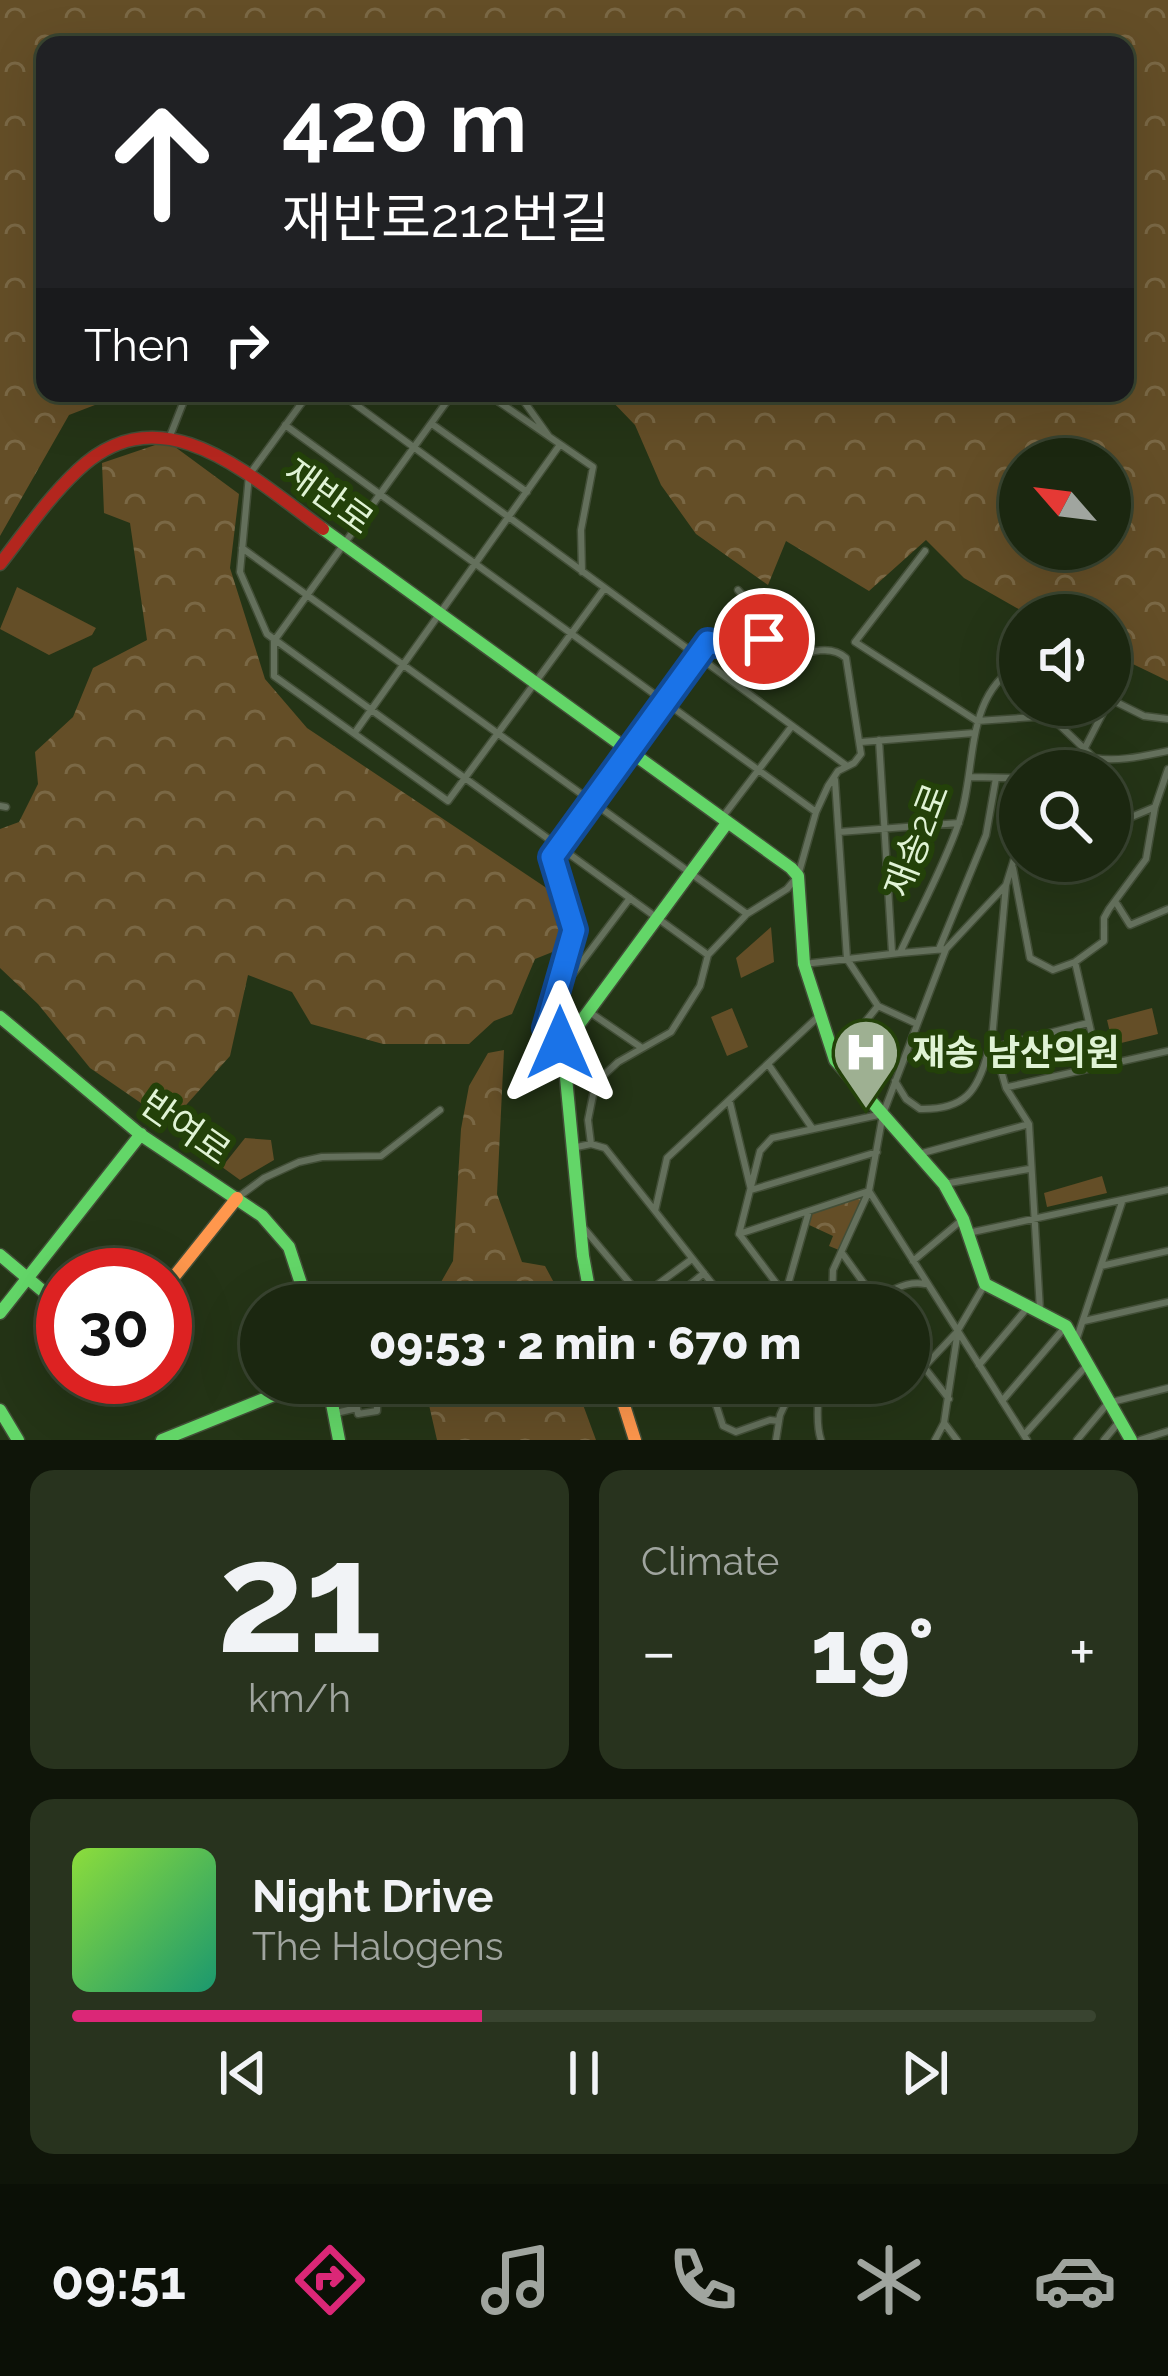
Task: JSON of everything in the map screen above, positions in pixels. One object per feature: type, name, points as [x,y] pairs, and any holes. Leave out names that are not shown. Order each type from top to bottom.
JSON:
[{"type":"main road","points":[[0,564],[87,460],[111,445],[146,433],[170,436]]},
{"type":"main road","name":"재반로","points":[[170,436],[205,448],[249,475],[628,752]]},
{"type":"main road","points":[[628,752],[798,876],[803,964],[835,1060],[944,1184],[985,1284],[1066,1326],[1131,1440]]},
{"type":"main road","points":[[589,1284],[563,1046],[724,821]]},
{"type":"main road","name":"반여로","points":[[0,1017],[141,1134],[277,1230],[296,1257],[303,1284]]},
{"type":"main road","points":[[0,1313],[141,1134]]},
{"type":"main road","points":[[192,1254],[237,1198]]},
{"type":"main road","points":[[0,1255],[36,1285]]},
{"type":"main road","points":[[162,1440],[252,1404]]},
{"type":"main road","points":[[332,1404],[339,1440]]},
{"type":"main road","points":[[624,1404],[635,1440]]},
{"type":"main road","points":[[1,1413],[18,1440]]},
{"type":"street","points":[[170,436],[183,402]]},
{"type":"street","points":[[302,402],[249,475],[240,572],[267,634],[707,955]]},
{"type":"street","points":[[352,402],[847,766]]},
{"type":"street","points":[[447,402],[274,641],[274,676],[448,801],[604,588]]},
{"type":"street","points":[[499,402],[593,467],[581,530],[582,572]]},
{"type":"street","points":[[524,402],[549,438]]},
{"type":"street","points":[[431,424],[526,492]]},
{"type":"street","points":[[285,425],[816,812]]},
{"type":"street","points":[[356,732],[560,446]]},
{"type":"street","points":[[242,548],[748,914]]},
{"type":"street","points":[[925,550],[855,642],[977,721],[1050,716],[1094,758],[1115,761],[1168,751]]},
{"type":"street","points":[[591,1144],[587,1120],[597,1086],[613,1065],[671,1032],[700,986],[707,955],[748,914],[788,889],[798,876],[816,812],[835,776],[861,754],[846,658],[828,649],[779,662],[762,645],[760,615],[738,590]]},
{"type":"street","points":[[563,1046],[546,1028],[574,930],[552,857],[708,642],[737,648],[762,645]]},
{"type":"street","name":"재송2로","points":[[896,953],[959,823],[977,721],[999,679]]},
{"type":"street","points":[[1131,711],[1168,718]]},
{"type":"street","points":[[724,821],[792,726]]},
{"type":"street","points":[[1085,749],[1096,726]]},
{"type":"street","points":[[860,742],[974,734]]},
{"type":"street","points":[[879,740],[896,953]]},
{"type":"street","points":[[1016,882],[1030,958],[1053,970],[1075,962],[1104,941],[1106,915],[1146,859],[1155,807],[1168,770]]},
{"type":"street","points":[[835,776],[847,959],[878,1006],[917,1024]]},
{"type":"street","points":[[833,1284],[833,1270],[869,1191],[883,1114],[986,835],[996,778],[968,777]]},
{"type":"street","points":[[1131,817],[1155,807]]},
{"type":"street","points":[[838,832],[959,823]]},
{"type":"street","points":[[895,1082],[906,1099],[926,1111],[966,1099],[980,1083],[991,1050],[1007,882]]},
{"type":"street","points":[[803,964],[943,949],[1006,885]]},
{"type":"street","points":[[559,993],[630,898]]},
{"type":"street","points":[[1115,901],[1130,925],[1168,909]]},
{"type":"street","points":[[1106,915],[1112,921],[1124,914]]},
{"type":"street","points":[[1075,962],[1099,1066]]},
{"type":"street","points":[[835,1060],[878,1006]]},
{"type":"street","points":[[588,1011],[642,1048]]},
{"type":"street","points":[[655,1211],[667,1159],[820,1015]]},
{"type":"street","points":[[991,1050],[1088,1023]]},
{"type":"street","points":[[980,1365],[1035,1307],[1028,1124],[991,1050]]},
{"type":"street","points":[[1006,1088],[1168,1051]]},
{"type":"street","points":[[768,1064],[812,1128]]},
{"type":"street","points":[[730,1102],[751,1190]]},
{"type":"street","points":[[237,1198],[264,1178],[299,1162],[322,1156],[381,1156],[440,1110]]},
{"type":"street","points":[[740,1234],[766,1143],[779,1135],[883,1114]]},
{"type":"street","points":[[919,1154],[1028,1124]]},
{"type":"street","points":[[572,1148],[591,1144],[605,1148],[713,1284]]},
{"type":"street","points":[[751,1190],[877,1152]]},
{"type":"street","points":[[944,1184],[1029,1169]]},
{"type":"street","points":[[913,1261],[965,1226],[1034,1220],[1168,1190]]},
{"type":"street","points":[[740,1234],[869,1191]]},
{"type":"street","points":[[869,1191],[927,1284]]},
{"type":"street","points":[[1076,1341],[1123,1201]]},
{"type":"street","points":[[788,1284],[809,1211]]},
{"type":"street","points":[[579,1222],[631,1284]]},
{"type":"street","points":[[740,1234],[777,1284]]},
{"type":"street","points":[[1101,1266],[1168,1251]]},
{"type":"street","points":[[841,1252],[865,1284]]},
{"type":"street","points":[[658,1284],[692,1259]]},
{"type":"street","points":[[691,1284],[704,1273]]},
{"type":"street","points":[[949,1399],[924,1366],[958,1330],[985,1284]]},
{"type":"street","points":[[930,1288],[1025,1438],[1088,1364]]},
{"type":"street","points":[[1083,1321],[1168,1302]]},
{"type":"street","points":[[1002,1401],[1066,1326]]},
{"type":"street","points":[[935,1440],[944,1424],[958,1330]]},
{"type":"street","points":[[1076,1440],[1108,1403],[1168,1388]]},
{"type":"street","points":[[334,1414],[357,1408],[358,1414],[377,1411],[377,1404]]},
{"type":"street","points":[[713,1404],[723,1426],[736,1432],[779,1421]]},
{"type":"street","points":[[776,1440],[786,1404]]},
{"type":"street","points":[[821,1440],[816,1424],[822,1404]]},
{"type":"street","points":[[1104,1440],[1119,1422]]},
{"type":"street","points":[[944,1424],[957,1440]]},
{"type":"street","points":[[1140,1440],[1168,1431]]},
{"type":"green space","points":[[0,0],[1168,0],[1168,681],[1131,663],[1131,594],[999,594],[999,598],[964,578],[926,540],[869,591],[786,541],[768,585],[696,534],[661,485],[635,425],[613,402],[1134,402],[1134,36],[36,36],[36,402],[103,402],[69,415],[0,536]]},
{"type":"green space","points":[[167,441],[239,494],[230,568],[265,679],[307,728],[554,893],[568,930],[560,949],[535,959],[512,1014],[494,1021],[469,1044],[383,1044],[311,1024],[292,992],[248,975],[230,1056],[170,1123],[90,1068],[38,1004],[0,968],[0,829],[19,822],[38,784],[35,752],[73,717],[93,668],[147,640],[130,523],[104,513],[102,463]]},
{"type":"green space","points":[[17,587],[96,628],[92,635],[49,655],[0,629]]},
{"type":"green space","points":[[771,927],[774,962],[741,978],[736,958]]},
{"type":"green space","points":[[732,1008],[748,1047],[727,1056],[711,1017]]},
{"type":"green space","points":[[1152,1008],[1158,1034],[1113,1045],[1107,1020]]},
{"type":"green space","points":[[504,1050],[497,1194],[522,1262],[545,1266],[555,1284],[440,1284],[453,1261],[461,1129],[469,1086],[488,1053]]},
{"type":"green space","points":[[245,1138],[271,1140],[274,1160],[240,1180],[222,1167]]},
{"type":"green space","points":[[1102,1176],[1107,1193],[1047,1207],[1044,1193]]},
{"type":"green space","points":[[864,1195],[839,1250],[829,1246],[833,1236],[807,1224],[810,1213]]},
{"type":"green space","points":[[429,1404],[583,1404],[596,1440],[437,1440]]},
{"type":"traffic: fast","points":[[323,529],[791,868],[798,876],[804,964],[835,1060],[944,1184],[963,1219],[985,1284],[1066,1326],[1131,1440]]},
{"type":"traffic: fast","points":[[588,1284],[563,1046],[727,823]]},
{"type":"traffic: fast","points":[[0,1017],[141,1135],[262,1216],[289,1247],[301,1284]]},
{"type":"traffic: fast","points":[[0,1313],[141,1134]]},
{"type":"traffic: fast","points":[[0,1255],[36,1285]]},
{"type":"traffic: fast","points":[[162,1440],[252,1404]]},
{"type":"traffic: fast","points":[[332,1404],[339,1440]]},
{"type":"traffic: fast","points":[[0,1410],[18,1440]]},
{"type":"traffic: slow","points":[[192,1254],[237,1198]]},
{"type":"traffic: slow","points":[[624,1404],[635,1440]]},
{"type":"traffic: jam","points":[[0,564],[78,470],[110,447],[142,438],[173,440],[205,450],[236,466],[323,529]]},
{"type":"place","name":"재송 남산의원","points":[[866,1111]]},
{"type":"route","points":[[560,1043],[548,1033],[546,1024],[559,993],[574,930],[552,857],[708,642],[737,648],[762,645],[764,639]]}]
